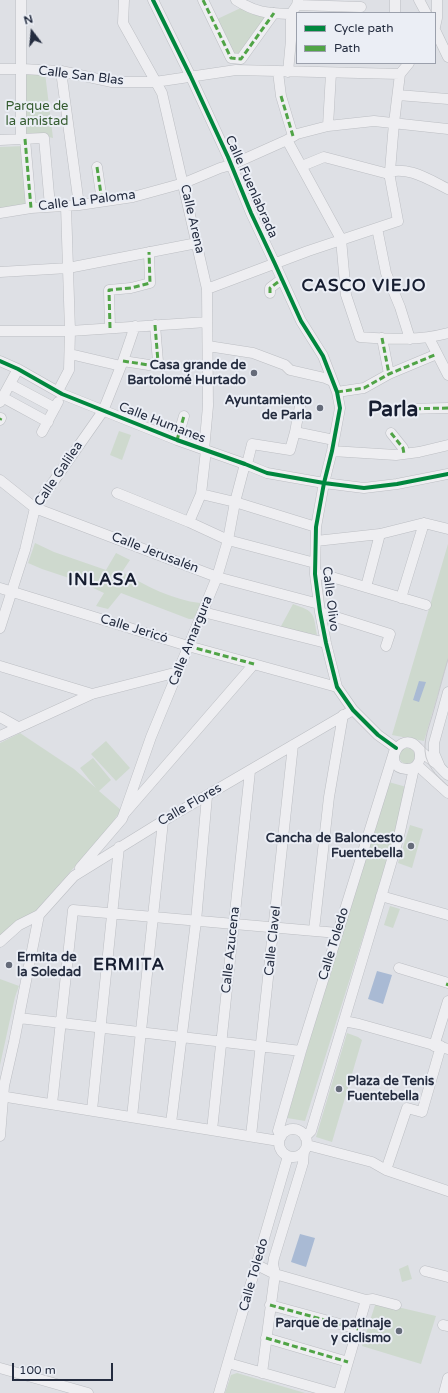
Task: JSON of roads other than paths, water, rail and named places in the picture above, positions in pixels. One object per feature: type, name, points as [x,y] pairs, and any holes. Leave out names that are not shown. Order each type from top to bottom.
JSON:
[{"type":"street","points":[[21,0],[24,139],[31,208]]},
{"type":"street","name":"Calle Arena","points":[[124,0],[123,23],[162,93],[184,183],[207,289],[208,406],[205,450],[201,494],[190,522]]},
{"type":"street","name":"Calle Fuenlabrada","points":[[153,0],[190,75],[300,321],[323,356],[332,382]]},
{"type":"street","points":[[203,0],[231,58],[240,59],[274,13]]},
{"type":"street","points":[[236,0],[258,12],[291,14]]},
{"type":"street","points":[[395,12],[396,0]]},
{"type":"street","points":[[419,0],[425,12]]},
{"type":"street","points":[[437,0],[436,32],[448,57]]},
{"type":"street","points":[[360,7],[297,3],[291,14],[294,40],[283,72],[281,96],[290,138],[302,166],[341,239],[346,295],[360,337],[410,339],[429,338],[448,333]]},
{"type":"street","points":[[436,32],[448,32]]},
{"type":"street","points":[[207,289],[341,239],[398,221],[390,171],[400,74],[408,64]]},
{"type":"street","name":"Calle San Blas","points":[[0,69],[22,68],[61,71],[112,82],[155,82],[190,75],[236,70],[283,72],[328,70],[400,74]]},
{"type":"street","points":[[328,70],[328,126]]},
{"type":"street","points":[[61,71],[79,205]]},
{"type":"street","points":[[398,94],[448,99]]},
{"type":"street","name":"Calle La Paloma","points":[[0,213],[50,206],[79,205],[132,197],[184,183],[231,165],[297,134],[328,126],[374,121],[448,129]]},
{"type":"street","points":[[0,140],[44,138],[50,206]]},
{"type":"street","points":[[302,166],[324,157],[384,173],[390,171],[414,172],[448,189]]},
{"type":"street","points":[[97,167],[102,201]]},
{"type":"street","points":[[42,432],[55,408],[69,370],[70,331],[66,206]]},
{"type":"street","points":[[377,228],[386,273],[410,339]]},
{"type":"street","points":[[0,272],[68,268],[197,243]]},
{"type":"street","points":[[110,328],[109,290],[131,288],[150,283],[149,252]]},
{"type":"street","points":[[270,293],[270,288],[282,279]]},
{"type":"street","points":[[0,331],[70,331],[207,322]]},
{"type":"street","points":[[70,354],[122,363],[154,364],[155,325]]},
{"type":"street","name":"Calle Galilea","points":[[0,628],[25,550],[35,508],[103,410],[135,326]]},
{"type":"street","points":[[382,338],[388,374]]},
{"type":"street","points":[[429,338],[448,375]]},
{"type":"street","points":[[208,346],[253,353],[285,365],[290,370],[325,378],[332,382]]},
{"type":"street","points":[[337,392],[364,388],[388,374],[436,354]]},
{"type":"street","name":"Calle Humanes","points":[[0,361],[18,369],[60,393],[177,440],[246,464],[267,473],[364,488],[397,484],[448,474]]},
{"type":"street","points":[[18,369],[1,400],[48,422]]},
{"type":"street","name":"Calle Olivo","points":[[332,382],[337,392],[340,408],[316,527],[315,563],[315,574],[326,644],[337,687],[353,710],[395,750]]},
{"type":"street","points":[[10,384],[55,408]]},
{"type":"street","points":[[300,406],[295,432],[334,440]]},
{"type":"street","points":[[406,409],[448,408]]},
{"type":"street","points":[[177,440],[184,416]]},
{"type":"street","name":"Calle Amargura","points":[[124,814],[151,737],[217,577],[228,540],[235,502],[252,444],[290,450],[295,432]]},
{"type":"street","points":[[391,433],[403,448],[404,454]]},
{"type":"street","points":[[332,451],[396,455],[448,445]]},
{"type":"street","name":"Calle Jerusalén","points":[[0,480],[35,508],[217,577],[320,608],[390,634],[386,646]]},
{"type":"street","points":[[117,493],[190,522],[228,540],[315,563]]},
{"type":"street","points":[[201,494],[235,502],[316,527]]},
{"type":"street","points":[[401,598],[424,523]]},
{"type":"street","points":[[316,541],[380,534],[424,523],[448,529]]},
{"type":"street","points":[[366,587],[380,534]]},
{"type":"street","points":[[315,574],[325,575],[426,605]]},
{"type":"street","name":"Calle Jericó","points":[[0,588],[188,646],[337,687]]},
{"type":"street","points":[[202,612],[326,644]]},
{"type":"street","points":[[74,876],[122,819],[124,814],[254,664]]},
{"type":"street","points":[[0,666],[92,694]]},
{"type":"street","points":[[0,736],[92,694],[178,672]]},
{"type":"street","points":[[445,771],[434,753],[434,743],[448,692]]},
{"type":"street","name":"Calle Flores","points":[[38,915],[74,876],[119,847],[353,710]]},
{"type":"street","points":[[314,930],[329,797],[343,715]]},
{"type":"street","points":[[0,717],[18,727]]},
{"type":"street","points":[[416,766],[406,770],[399,767],[395,762],[395,750],[403,744],[408,743],[415,746],[426,758],[445,771]]},
{"type":"street","name":"Calle Clavel","points":[[251,1136],[294,745]]},
{"type":"street","name":"Calle Toledo","points":[[280,1139],[278,1131],[301,1051],[395,750]]},
{"type":"street","points":[[262,1373],[275,1274],[273,1264],[274,1258],[303,1163],[305,1144],[302,1132],[296,1129],[290,1129],[285,1132],[280,1139],[281,1150],[288,1156],[294,1157],[300,1155],[305,1144],[311,1131],[399,836],[416,766],[420,759],[418,750]]},
{"type":"street","points":[[416,766],[448,793]]},
{"type":"street","name":"Calle Azucena","points":[[212,1130],[250,771]]},
{"type":"street","points":[[171,1124],[196,921],[206,796]]},
{"type":"street","points":[[132,1117],[163,821]]},
{"type":"street","points":[[92,1110],[119,847]]},
{"type":"street","points":[[381,896],[448,915]]},
{"type":"street","points":[[52,1104],[73,910],[338,933]]},
{"type":"street","points":[[0,942],[19,925],[38,915]]},
{"type":"street","points":[[0,1136],[2,1096],[19,1018],[38,915]]},
{"type":"street","points":[[399,968],[447,982]]},
{"type":"street","points":[[386,1170],[407,1108],[422,1112],[441,1047],[448,1001]]},
{"type":"street","points":[[19,1018],[301,1051]]},
{"type":"street","points":[[344,1021],[441,1047]]},
{"type":"street","points":[[2,1096],[171,1124],[280,1139]]},
{"type":"street","points":[[305,1144],[372,1162],[386,1170],[448,1191]]},
{"type":"street","name":"Calle Toledo","points":[[219,1393],[288,1156]]},
{"type":"street","points":[[257,1265],[275,1274],[366,1300],[373,1299],[396,1305]]},
{"type":"street","points":[[425,1271],[448,1277]]},
{"type":"street","points":[[339,1393],[366,1300]]},
{"type":"street","points":[[270,1305],[358,1330]]},
{"type":"street","points":[[266,1338],[348,1362]]},
{"type":"street","points":[[228,1363],[334,1393]]},
{"type":"street","points":[[0,1368],[88,1393]]},
{"type":"street","points":[[446,1390],[448,1378]]},
{"type":"water","points":[[419,681],[426,682],[419,702],[413,700]]},
{"type":"water","points":[[377,971],[392,975],[383,1004],[368,999]]},
{"type":"water","points":[[300,1234],[315,1238],[306,1267],[291,1262]]},
{"type":"tram line","points":[[448,659],[425,745],[426,757],[432,770],[448,786]]},
{"type":"place","name":"Casa grande de Bartolomé Hurtado","points":[[254,373]]},
{"type":"place","name":"Ayuntamiento de Parla","points":[[320,408]]},
{"type":"place","name":"Cancha de Baloncesto Fuentebella","points":[[411,846]]},
{"type":"place","name":"Ermita de la Soledad","points":[[9,965]]},
{"type":"place","name":"Plaza de Tenis Fuentebella","points":[[339,1089]]},
{"type":"place","name":"Parque de patinaje y ciclismo","points":[[399,1331]]},
{"type":"district","name":"CASCO VIEJO","points":[[364,287]]},
{"type":"district","name":"Parla","points":[[393,410]]},
{"type":"district","name":"INLASA","points":[[103,581]]},
{"type":"district","name":"ERMITA","points":[[129,966]]},
{"type":"park label","name":"Parque de la amistad","points":[[37,114]]}]
